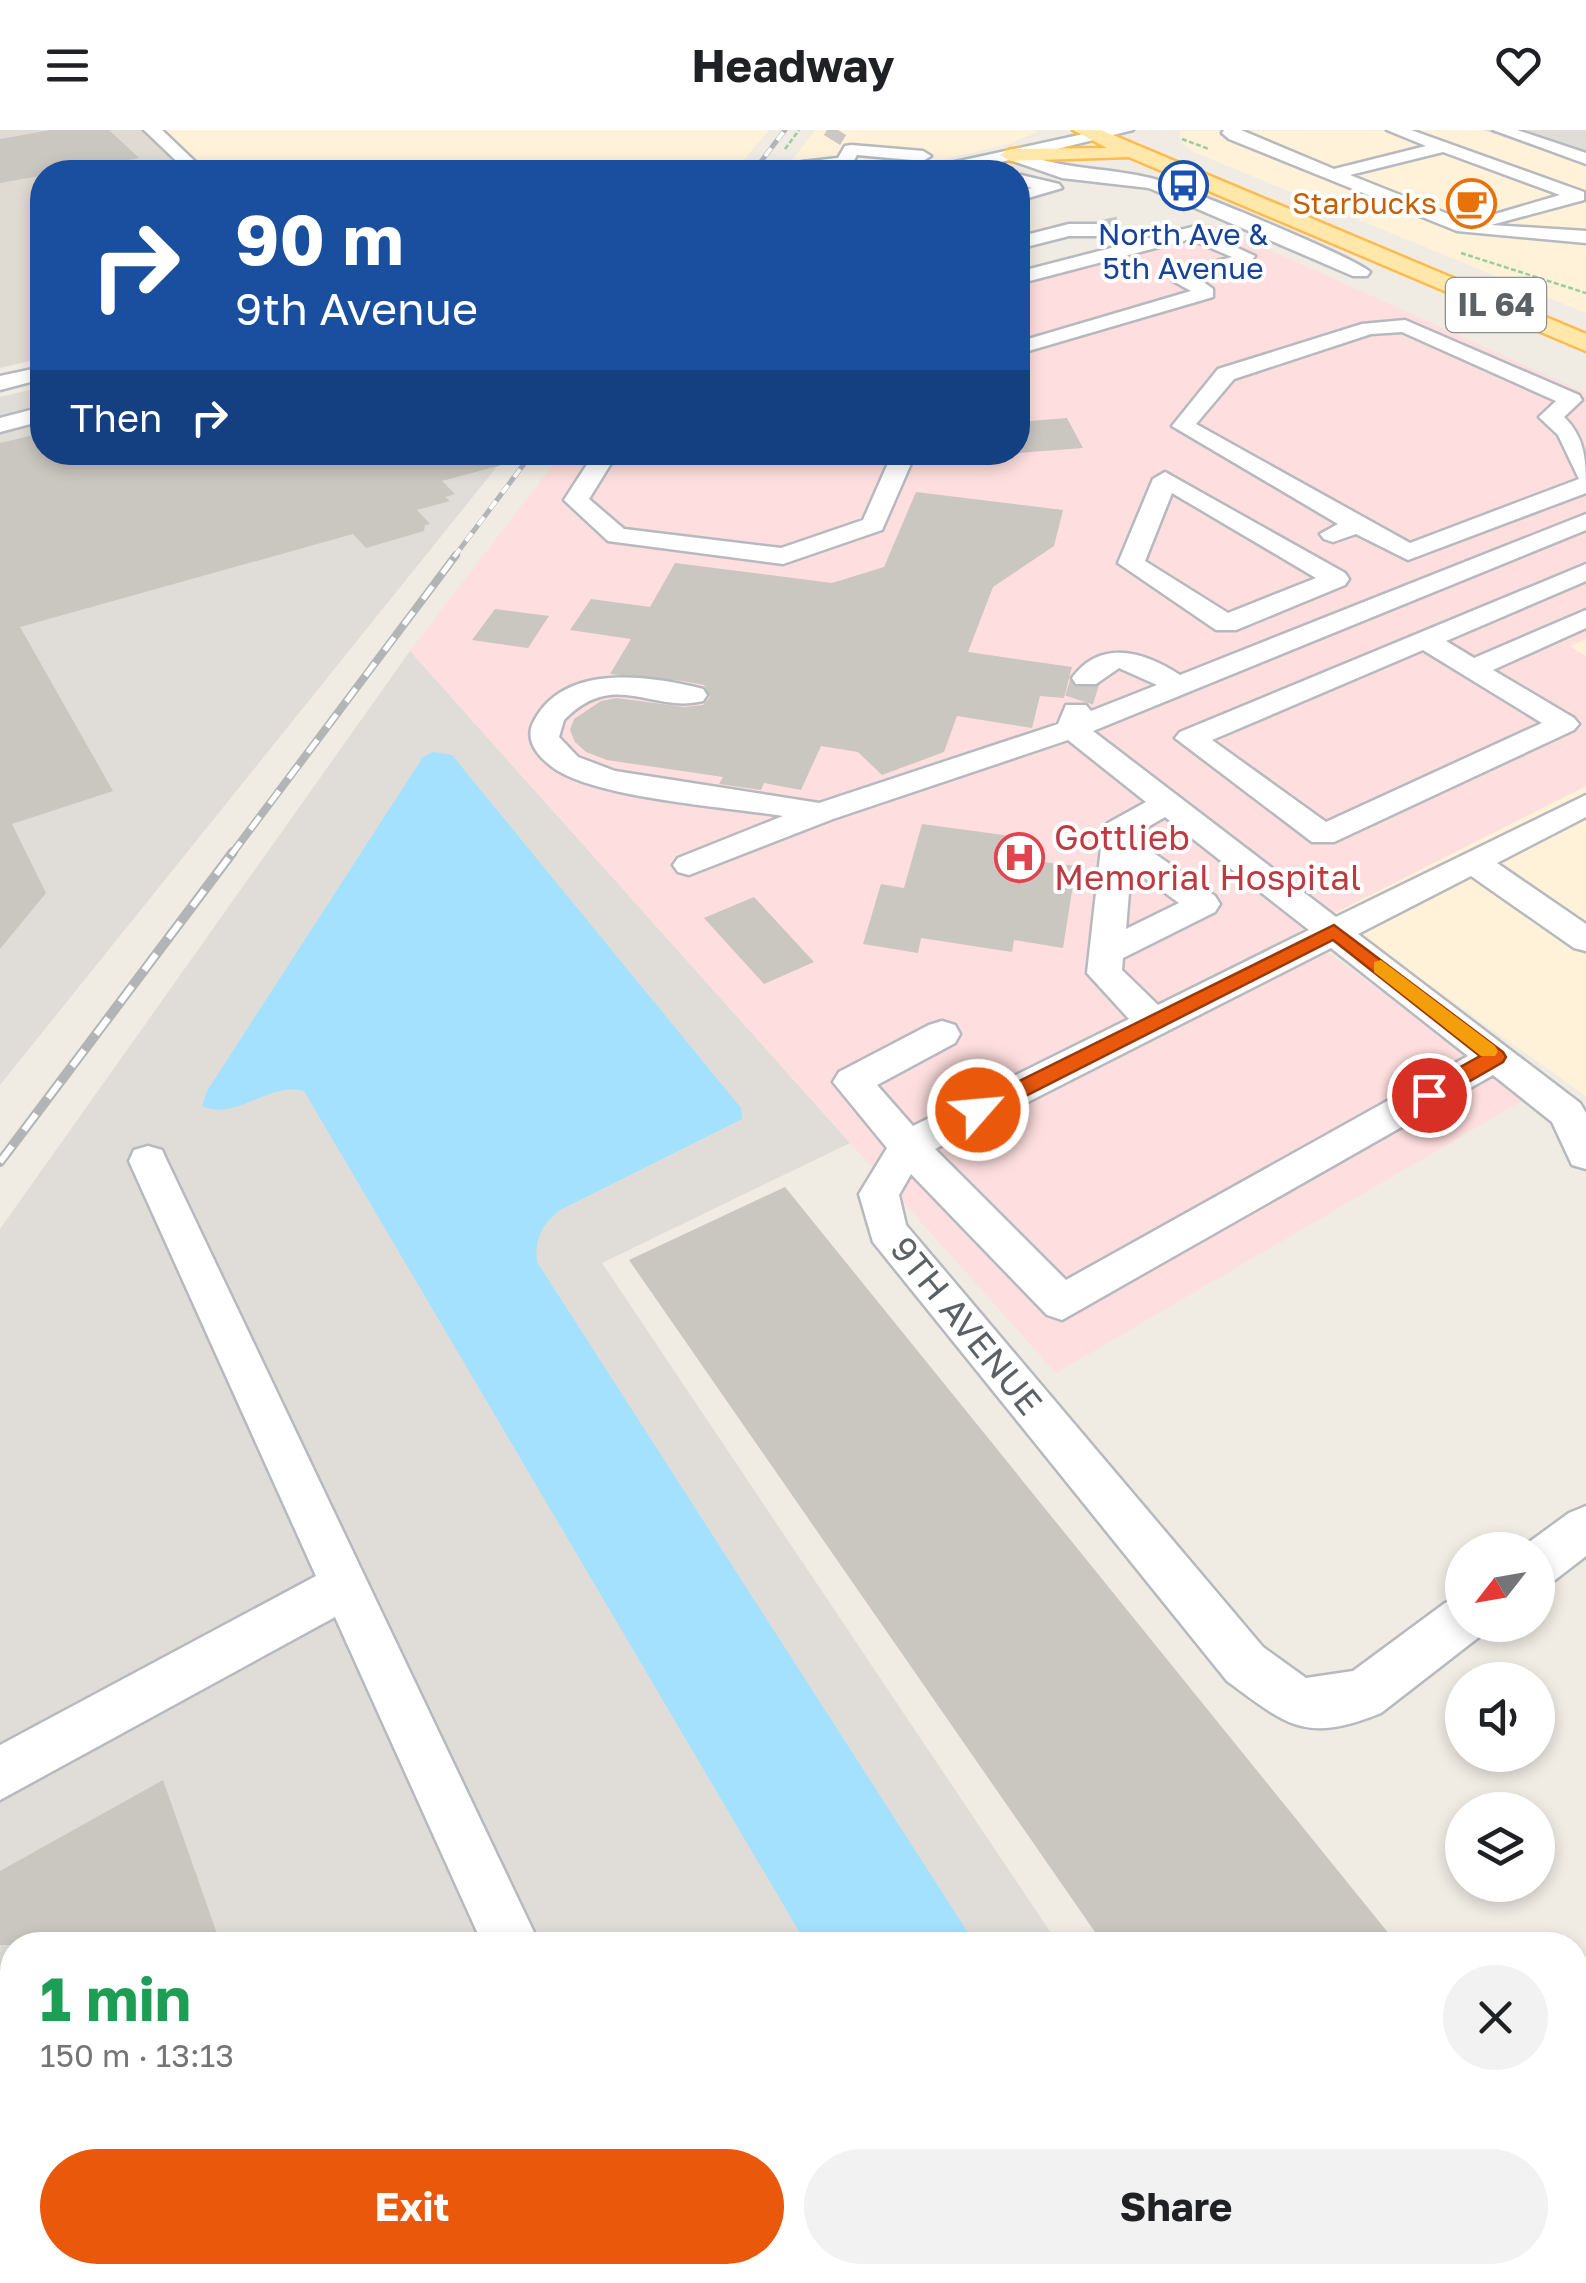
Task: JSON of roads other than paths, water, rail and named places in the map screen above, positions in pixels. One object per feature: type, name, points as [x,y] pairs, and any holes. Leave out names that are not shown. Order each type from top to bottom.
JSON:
[{"type":"main road","points":[[1006,146],[1030,146],[1043,130]]},
{"type":"main road","name":"IL 64","points":[[1123,130],[1586,323]]},
{"type":"main road","name":"IL 64","points":[[1090,133],[1586,343]]},
{"type":"main road","points":[[1169,140],[1191,159]]},
{"type":"main road","points":[[1006,146],[1154,160]]},
{"type":"street","points":[[152,130],[184,160]]},
{"type":"street","points":[[945,160],[1006,146],[1123,130]]},
{"type":"street","points":[[1233,130],[1230,132],[1235,136],[1464,227],[1511,233]]},
{"type":"street","points":[[1395,130],[1583,202]]},
{"type":"street","points":[[1502,130],[1586,159]]},
{"type":"street","points":[[817,160],[832,140]]},
{"type":"street","points":[[1006,146],[1062,173],[1146,181],[1360,272]]},
{"type":"street","points":[[1332,174],[1444,147]]},
{"type":"street","points":[[846,160],[850,150],[899,160]]},
{"type":"street","points":[[1464,227],[1583,202]]},
{"type":"street","points":[[1583,202],[1518,231],[1586,237]]},
{"type":"street","points":[[1172,213],[1205,206]]},
{"type":"street","points":[[1464,227],[1478,252]]},
{"type":"street","points":[[1030,240],[1069,230],[1100,230],[1088,240],[1030,256]]},
{"type":"street","points":[[1030,275],[1189,234],[1246,258],[1180,277],[1206,293],[1030,344]]},
{"type":"street","points":[[1586,474],[1568,432],[1550,417],[1570,400],[1406,326],[1369,328],[1226,374],[1183,426],[1408,552],[1586,485]]},
{"type":"street","points":[[0,383],[30,376]]},
{"type":"street","points":[[0,425],[30,417]]},
{"type":"street","points":[[599,465],[576,500],[617,536],[783,556],[874,525],[900,465]]},
{"type":"street","points":[[1283,524],[1336,579],[1226,624],[1130,563],[1165,479],[1258,532],[1283,524],[1329,532],[1358,525]]},
{"type":"street","points":[[1283,524],[1305,495]]},
{"type":"street","points":[[688,865],[1079,702],[1176,685],[1586,521]]},
{"type":"street","points":[[1424,639],[1564,724],[1322,836],[1190,738],[1424,639],[1586,572]]},
{"type":"street","points":[[1472,668],[1586,618]]},
{"type":"street","points":[[1079,702],[1096,666],[1126,659],[1142,662],[1176,685]]},
{"type":"street","points":[[693,695],[620,684],[588,691],[567,700],[549,716],[544,732],[548,747],[581,771],[613,780],[822,812]]},
{"type":"street","points":[[1079,702],[1166,802],[1567,1113],[1586,1154]]},
{"type":"street","points":[[1154,1022],[1104,972],[1119,830],[1166,802]]},
{"type":"street","points":[[908,1146],[1586,805]]},
{"type":"street","points":[[1106,952],[1203,904],[1118,843]]},
{"type":"street","points":[[1472,862],[1586,940]]},
{"type":"street","points":[[942,1034],[852,1082],[908,1146],[1062,1303],[1496,1057]]},
{"type":"street","name":"9TH AVENUE","points":[[908,1146],[879,1194],[886,1231],[1246,1664],[1300,1704],[1363,1695],[1445,1633]]},
{"type":"street","points":[[148,1161],[506,1932]]},
{"type":"street","points":[[1555,1551],[1586,1528]]},
{"type":"street","points":[[0,1774],[345,1586]]},
{"type":"water","points":[[433,752],[452,755],[741,1108],[742,1119],[560,1210],[541,1233],[537,1262],[968,1932],[799,1932],[304,1091],[278,1091],[227,1109],[202,1106],[207,1091],[423,757]]},
{"type":"tunnel","points":[[832,140],[838,130]]},
{"type":"tunnel","points":[[1100,230],[1122,225]]},
{"type":"tunnel","points":[[1079,700],[1086,678]]},
{"type":"railway","points":[[762,160],[785,130]]},
{"type":"railway","points":[[454,557],[523,465]]},
{"type":"railway","points":[[231,855],[456,555]]},
{"type":"railway","points":[[0,1162],[233,852]]},
{"type":"place","name":"North Ave & 5th Avenue","points":[[1183,186]]},
{"type":"place","name":"Starbucks","points":[[1472,204]]},
{"type":"place","name":"Gottlieb Memorial Hospital","points":[[1019,858]]}]
